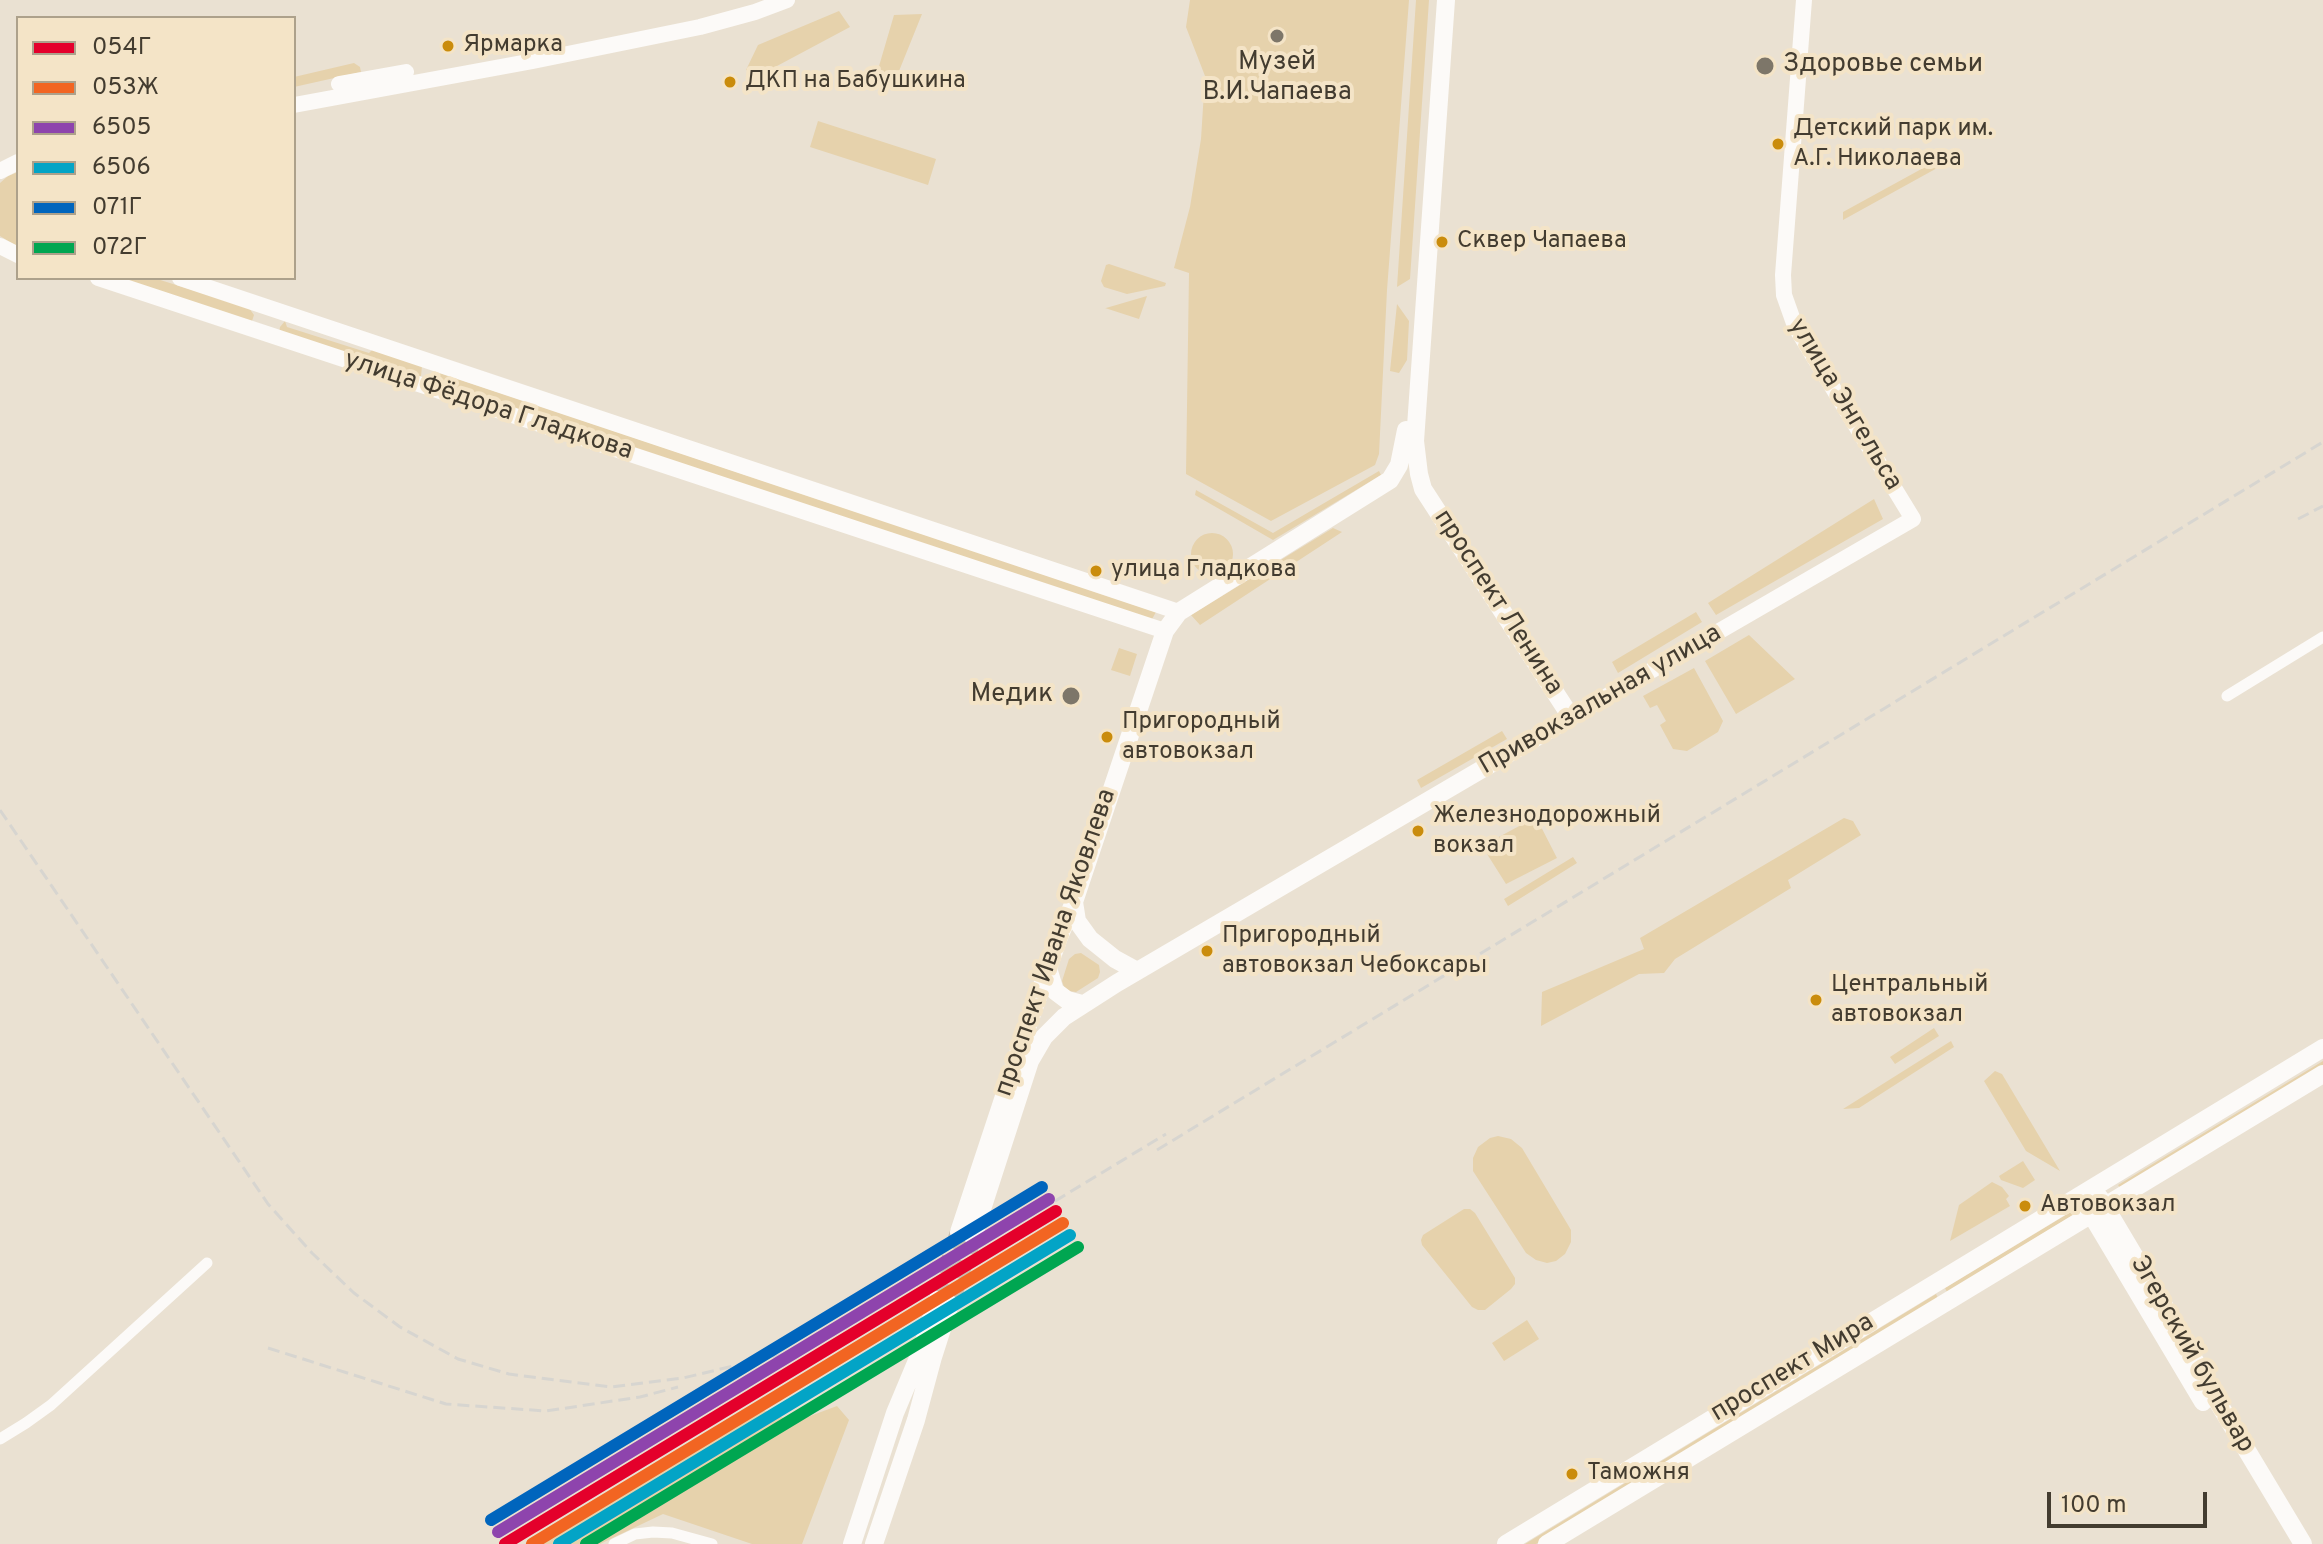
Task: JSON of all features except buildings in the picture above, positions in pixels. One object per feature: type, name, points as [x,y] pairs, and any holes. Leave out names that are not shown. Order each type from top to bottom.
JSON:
[{"type":"main road","points":[[296,105],[531,56],[756,0]]},
{"type":"main road","points":[[296,94],[370,78],[531,56],[700,27],[787,0]]},
{"type":"main road","points":[[1179,612],[1390,480],[1399,465],[1405,444],[1436,0]]},
{"type":"main road","name":"проспект Ленина","points":[[1446,0],[1416,461],[1423,489],[1571,717]]},
{"type":"main road","name":"улица Энгельса","points":[[1804,0],[1784,295],[1795,326],[1913,519]]},
{"type":"main road","name":"улица Фёдора Гладкова","points":[[104,280],[1165,631]]},
{"type":"main road","name":"улица Фёдора Гладкова","points":[[186,280],[1179,612]]},
{"type":"main road","points":[[261,332],[268,307]]},
{"type":"main road","points":[[425,386],[433,362]]},
{"type":"main road","name":"проспект Ленина","points":[[1390,480],[1408,479],[1423,489]]},
{"type":"main road","points":[[877,536],[885,513]]},
{"type":"main road","name":"Привокзальная улица","points":[[1082,1004],[1913,519]]},
{"type":"main road","name":"проспект Ивана Яковлева","points":[[1082,1004],[1053,1027],[1036,1048],[966,1234],[1048,968],[1074,902],[1165,631],[1179,612]]},
{"type":"main road","points":[[1074,902],[1077,921],[1090,939],[1115,959],[1137,971]]},
{"type":"main road","points":[[1048,968],[1055,991],[1067,1000],[1082,1004]]},
{"type":"main road","name":"проспект Мира","points":[[1506,1544],[2323,1048]]},
{"type":"main road","name":"проспект Мира","points":[[1547,1544],[2323,1074]]},
{"type":"main road","name":"Эгерский бульвар","points":[[2086,1191],[2211,1402],[2289,1544]]},
{"type":"main road","points":[[1934,1284],[1946,1303]]},
{"type":"main road","points":[[852,1544],[895,1413],[944,1302],[916,1420],[874,1544]]},
{"type":"main road","name":"Эгерский бульвар","points":[[2211,1402],[2303,1544]]},
{"type":"street","points":[[2227,696],[2323,637]]},
{"type":"street","points":[[0,1439],[51,1405],[207,1263]]},
{"type":"street","points":[[614,1544],[635,1534],[653,1532],[672,1533],[712,1544]]},
{"type":"shaded area","name":"Сквер Чапаева","points":[[1190,0],[1409,0],[1387,290],[1379,454],[1375,465],[1271,521],[1186,474],[1189,273],[1174,268],[1190,207],[1201,139],[1205,76],[1186,27]]},
{"type":"shaded area","points":[[1416,0],[1429,0],[1410,279],[1397,287]]},
{"type":"shaded area","points":[[839,11],[850,27],[762,74],[746,70],[758,45]]},
{"type":"shaded area","points":[[922,14],[895,81],[877,73],[894,15]]},
{"type":"shaded area","points":[[354,63],[361,72],[296,87],[296,77]]},
{"type":"shaded area","points":[[818,121],[936,159],[928,185],[810,147]]},
{"type":"shaded area","points":[[1936,161],[1940,163],[1939,167],[1843,220],[1843,212]]},
{"type":"shaded area","points":[[16,173],[16,246],[0,236],[0,183]]},
{"type":"shaded area","points":[[1109,264],[1166,283],[1165,286],[1127,294],[1104,287],[1101,281]]},
{"type":"shaded area","points":[[113,280],[160,280],[249,308],[254,315],[252,321]]},
{"type":"shaded area","points":[[1147,296],[1139,319],[1105,308],[1106,308]]},
{"type":"shaded area","points":[[1397,304],[1409,321],[1407,360],[1399,373],[1390,371]]},
{"type":"shaded area","points":[[285,321],[287,327],[369,353],[374,348],[422,366],[421,376],[418,379],[279,333]]},
{"type":"shaded area","points":[[440,373],[1156,612],[1151,621],[435,382]]},
{"type":"shaded area","points":[[1379,471],[1381,475],[1273,540],[1195,495],[1196,490],[1273,533]]},
{"type":"shaded area","points":[[1874,499],[1883,519],[1716,615],[1708,603]]},
{"type":"shaded area","points":[[1333,528],[1342,532],[1200,625],[1191,615]]},
{"type":"shaded area","points":[[1212,533],[1227,539],[1233,554],[1227,569],[1212,575],[1197,569],[1191,554],[1197,539]]},
{"type":"shaded area","points":[[1696,612],[1702,622],[1618,673],[1612,662]]},
{"type":"shaded area","points":[[1749,635],[1795,679],[1736,714],[1705,661]]},
{"type":"shaded area","points":[[1119,648],[1137,654],[1130,676],[1111,670]]},
{"type":"shaded area","points":[[1694,668],[1723,721],[1718,732],[1687,751],[1673,749],[1660,725],[1666,721],[1657,705],[1650,708],[1643,696]]},
{"type":"shaded area","points":[[1502,731],[1507,739],[1421,788],[1417,780]]},
{"type":"shaded area","points":[[1536,817],[1557,858],[1506,884],[1482,846]]},
{"type":"shaded area","points":[[1844,818],[1853,821],[1861,835],[1788,880],[1791,888],[1675,959],[1664,973],[1639,974],[1541,1026],[1542,992],[1644,949],[1640,938]]},
{"type":"shaded area","points":[[1573,857],[1577,863],[1508,906],[1504,899]]},
{"type":"shaded area","points":[[1081,953],[1099,965],[1100,972],[1098,978],[1076,992],[1069,991],[1062,981],[1069,959]]},
{"type":"shaded area","points":[[1934,1028],[1939,1036],[1895,1064],[1890,1057]]},
{"type":"shaded area","points":[[1951,1041],[1954,1047],[1859,1108],[1843,1109]]},
{"type":"shaded area","points":[[2323,1061],[2323,1067],[2121,1189],[2118,1185]]},
{"type":"shaded area","points":[[1995,1071],[2002,1074],[2060,1171],[2026,1151],[1984,1081]]},
{"type":"shaded area","points":[[1498,1136],[1511,1139],[1522,1148],[1571,1230],[1571,1242],[1565,1254],[1556,1261],[1547,1263],[1526,1253],[1473,1171],[1473,1158],[1478,1147]]},
{"type":"shaded area","points":[[2023,1161],[2035,1180],[2023,1188],[2001,1180],[1999,1176]]},
{"type":"shaded area","points":[[1992,1182],[2002,1187],[2009,1196],[2006,1199],[2010,1206],[1950,1241],[1959,1205]]},
{"type":"shaded area","points":[[1464,1209],[1475,1213],[1515,1278],[1511,1289],[1485,1310],[1472,1307],[1422,1245],[1423,1235]]},
{"type":"shaded area","points":[[2069,1213],[2073,1215],[1947,1292],[1945,1288]]},
{"type":"shaded area","points":[[1936,1294],[1938,1298],[1536,1544],[1525,1544]]},
{"type":"shaded area","points":[[1527,1320],[1539,1339],[1504,1361],[1492,1343]]},
{"type":"shaded area","points":[[753,1406],[794,1422],[837,1406],[849,1420],[802,1544],[752,1544],[663,1514],[600,1544],[525,1544]]},
{"type":"tunnel","points":[[937,1300],[959,1232]]},
{"type":"tunnel","points":[[950,1304],[973,1237]]},
{"type":"railway","points":[[1157,1150],[2323,442]]},
{"type":"railway","points":[[2298,519],[2323,506]]},
{"type":"railway","points":[[0,810],[268,1204],[312,1253],[354,1293],[400,1327],[458,1359],[509,1374],[611,1387],[683,1378],[797,1351],[845,1328],[1166,1134]]},
{"type":"railway","points":[[268,1348],[446,1404],[546,1411],[640,1397],[678,1387]]},
{"type":"transit line","name":"071Г","points":[[491,1520],[1042,1187]]},
{"type":"transit line","name":"6505","points":[[498,1532],[1049,1199]]},
{"type":"transit line","name":"054Г","points":[[505,1544],[1056,1211]]},
{"type":"transit line","name":"053Ж","points":[[532,1544],[1063,1223]]},
{"type":"transit line","name":"6506","points":[[559,1544],[1070,1235]]},
{"type":"transit line","name":"072Г","points":[[586,1544],[1078,1247]]},
{"type":"place","name":"Музей В.И.Чапаева","points":[[1277,36]]},
{"type":"place","name":"Ярмарка","points":[[448,46]]},
{"type":"place","name":"Здоровье семьи","points":[[1765,66]]},
{"type":"place","name":"ДКП на Бабушкина","points":[[730,82]]},
{"type":"place","name":"Детский парк им. А.Г. Николаева","points":[[1778,144]]},
{"type":"place","name":"Сквер Чапаева","points":[[1442,242]]},
{"type":"place","name":"улица Гладкова","points":[[1096,571]]},
{"type":"place","name":"Медик","points":[[1071,696]]},
{"type":"place","name":"Пригородный автовокзал","points":[[1107,737]]},
{"type":"place","name":"Железнодорожный вокзал","points":[[1418,831]]},
{"type":"place","name":"Пригородный автовокзал Чебоксары","points":[[1207,951]]},
{"type":"place","name":"Центральный автовокзал","points":[[1816,1000]]},
{"type":"place","name":"Автовокзал","points":[[2025,1206]]},
{"type":"place","name":"Таможня","points":[[1572,1474]]}]
